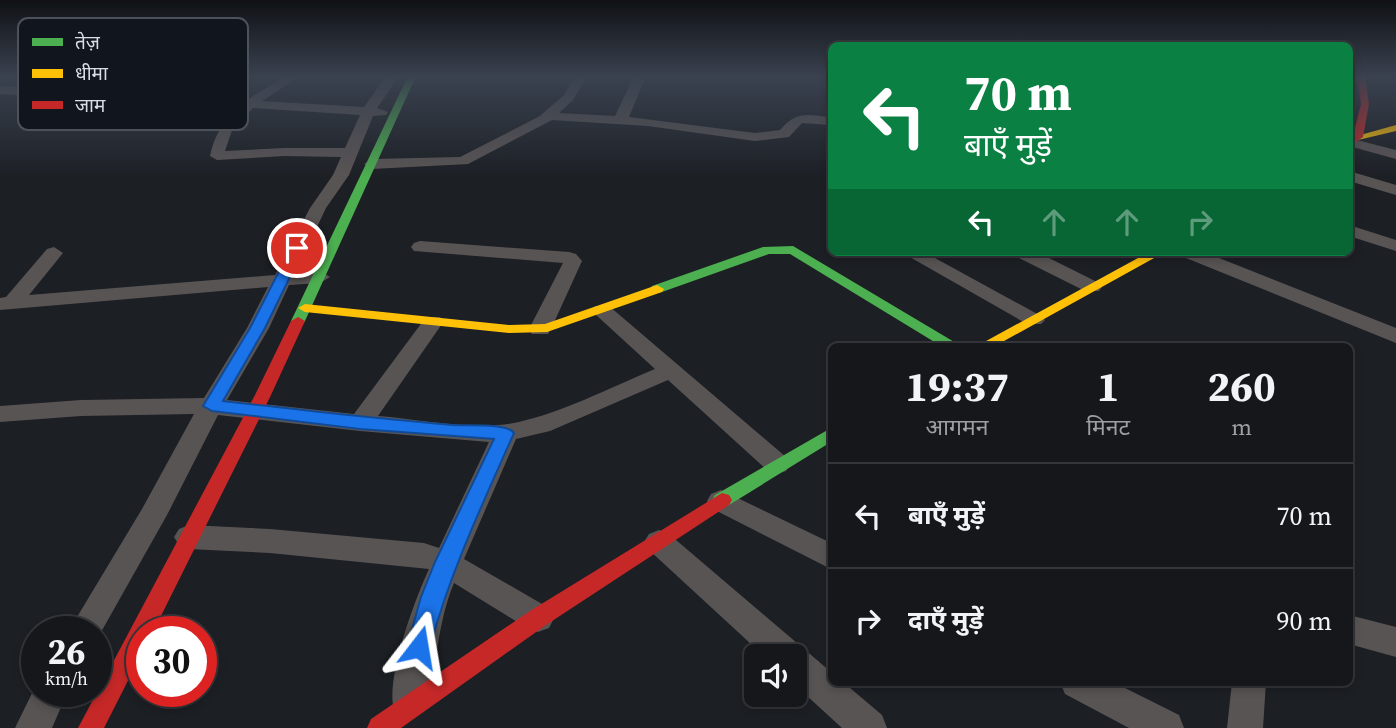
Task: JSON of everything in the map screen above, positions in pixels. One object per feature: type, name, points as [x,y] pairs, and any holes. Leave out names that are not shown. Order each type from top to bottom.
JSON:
[{"type":"street","points":[[347,110],[381,112]]},
{"type":"street","points":[[372,164],[463,161],[546,117],[554,110]]},
{"type":"street","points":[[618,121],[628,110]]},
{"type":"street","points":[[1353,141],[1357,111]]},
{"type":"street","points":[[95,616],[232,408],[305,308],[299,278],[318,208],[341,174],[350,153],[381,112]]},
{"type":"street","points":[[91,728],[189,537],[258,328],[299,278],[372,164],[381,112]]},
{"type":"street","points":[[546,117],[648,122],[768,137],[784,134],[800,119],[828,121]]},
{"type":"street","points":[[1353,141],[1396,128]]},
{"type":"street","points":[[227,130],[217,156],[284,152],[350,153]]},
{"type":"street","points":[[1353,141],[1396,155]]},
{"type":"street","points":[[1353,177],[1396,190]]},
{"type":"street","points":[[1353,231],[1396,246]]},
{"type":"street","points":[[420,247],[569,258],[572,266],[540,328]]},
{"type":"street","points":[[305,308],[509,329],[540,328],[602,310],[768,250],[784,248],[793,250],[946,343]]},
{"type":"street","points":[[6,304],[54,253]]},
{"type":"street","points":[[917,256],[1034,320]]},
{"type":"street","points":[[1029,256],[1092,287]]},
{"type":"street","points":[[991,343],[1151,256]]},
{"type":"street","points":[[1198,256],[1396,336]]},
{"type":"street","points":[[6,304],[299,278]]},
{"type":"street","points":[[602,310],[777,464]]},
{"type":"street","points":[[360,423],[433,321]]},
{"type":"street","points":[[0,414],[80,408],[232,408],[360,423],[475,433],[506,433],[541,425],[670,371]]},
{"type":"street","points":[[406,710],[423,626],[446,562],[506,433]]},
{"type":"street","points":[[380,728],[538,618],[777,464],[828,436]]},
{"type":"street","points":[[721,501],[828,555]]},
{"type":"street","points":[[189,537],[424,555],[446,562],[538,618]]},
{"type":"street","points":[[659,542],[774,644]]},
{"type":"street","points":[[1353,630],[1396,642]]},
{"type":"street","points":[[807,673],[869,728]]},
{"type":"street","points":[[1085,686],[1166,728]]},
{"type":"street","points":[[1245,728],[1249,686]]},
{"type":"street","points":[[33,728],[43,707]]},
{"type":"traffic: fast","points":[[298,321],[397,110]]},
{"type":"traffic: fast","points":[[657,289],[768,250],[793,250],[946,343]]},
{"type":"traffic: fast","points":[[722,500],[828,436]]},
{"type":"traffic: slow","points":[[1358,137],[1396,128]]},
{"type":"traffic: slow","points":[[991,343],[1152,256]]},
{"type":"traffic: slow","points":[[305,308],[509,329],[547,328],[657,289]]},
{"type":"traffic: jam","points":[[1353,141],[1358,137],[1364,110]]},
{"type":"traffic: jam","points":[[91,728],[263,395],[298,321]]},
{"type":"traffic: jam","points":[[380,728],[538,618],[722,500]]},
{"type":"route","points":[[297,248],[258,328],[212,406],[360,423],[475,433],[506,433],[446,562],[432,597],[419,647]]}]
